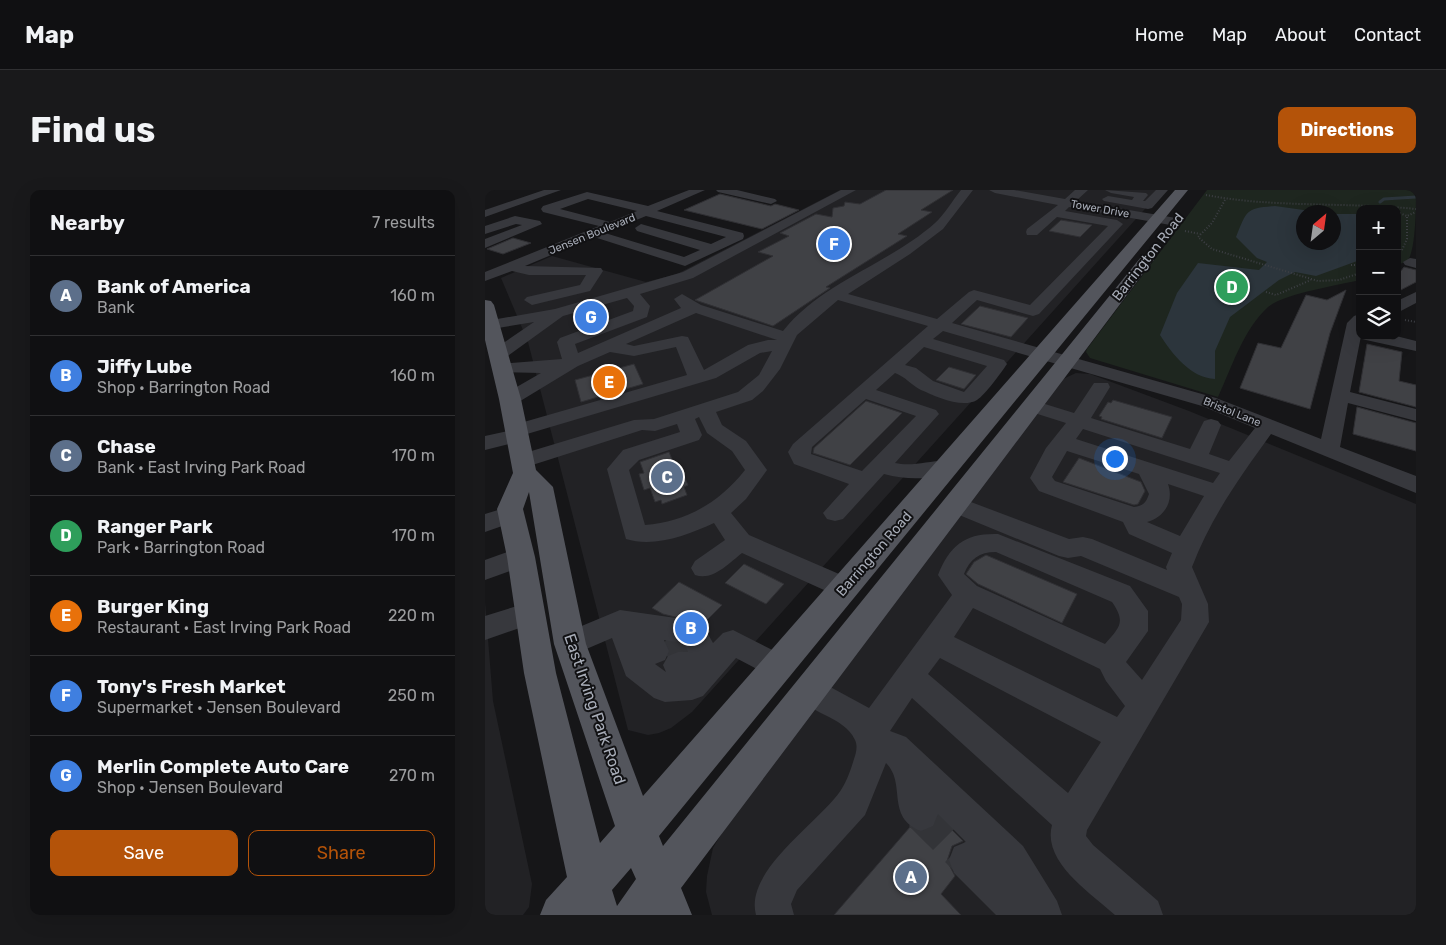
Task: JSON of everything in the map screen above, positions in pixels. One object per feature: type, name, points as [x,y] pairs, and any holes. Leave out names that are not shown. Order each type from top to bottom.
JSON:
[{"type":"main road","name":"Barrington Road","points":[[654,905],[956,487],[1043,354],[1182,190]]},
{"type":"main road","name":"Barrington Road","points":[[1165,236],[1186,209]]},
{"type":"main road","name":"Barrington Road","points":[[561,915],[593,899],[637,832],[914,508],[956,487],[1033,406],[1154,250]]},
{"type":"main road","points":[[488,314],[510,399],[524,467],[510,508],[511,514],[521,557],[540,673],[593,899]]},
{"type":"main road","name":"East Irving Park Road","points":[[524,467],[541,488],[570,644],[637,832],[654,905]]},
{"type":"street","points":[[485,214],[555,190]]},
{"type":"street","name":"Jensen Boulevard","points":[[485,277],[509,262],[566,244],[699,190]]},
{"type":"street","points":[[722,190],[771,201]]},
{"type":"street","points":[[488,314],[557,312],[688,275],[850,190]]},
{"type":"street","points":[[1056,190],[1070,200],[1117,224],[1033,311],[974,296],[940,325],[925,356],[919,372],[925,378],[972,394],[998,364],[974,357],[925,356],[892,367],[803,444],[799,452],[802,459],[814,465],[854,478],[882,472],[915,473],[956,487],[1068,549],[1083,546],[1189,590]]},
{"type":"street","points":[[1111,190],[1142,195],[1135,204]]},
{"type":"street","points":[[1032,232],[1070,200],[1148,205],[1161,190]]},
{"type":"street","points":[[710,419],[739,446],[756,470],[739,494],[718,512],[691,524],[644,535],[635,533],[618,469],[622,462],[631,455],[688,426],[710,419],[757,388],[769,376],[785,343],[797,325],[836,295],[940,225],[965,192]]},
{"type":"street","name":"Tower Drive","points":[[965,192],[989,196],[1070,200],[1176,222]]},
{"type":"street","points":[[509,262],[552,233],[614,240],[685,262],[737,236],[587,195],[547,209],[612,226]]},
{"type":"street","points":[[647,196],[670,202]]},
{"type":"street","points":[[614,240],[668,218]]},
{"type":"street","points":[[485,231],[515,220],[536,224],[485,244]]},
{"type":"street","points":[[650,251],[704,227]]},
{"type":"street","points":[[641,228],[712,249]]},
{"type":"street","points":[[552,233],[566,244]]},
{"type":"street","points":[[485,290],[585,288],[596,271],[535,271],[509,262]]},
{"type":"street","points":[[488,314],[517,290],[519,282],[535,271]]},
{"type":"street","points":[[671,280],[685,304],[785,343]]},
{"type":"street","points":[[572,362],[566,342],[641,314],[642,306],[630,292]]},
{"type":"street","name":"Bristol Lane","points":[[836,295],[1209,402],[1416,485]]},
{"type":"street","points":[[1401,306],[1416,297]]},
{"type":"street","points":[[510,399],[572,362],[695,308]]},
{"type":"street","points":[[501,361],[557,312]]},
{"type":"street","points":[[1329,450],[1339,395],[1356,332]]},
{"type":"street","points":[[1390,340],[1416,346]]},
{"type":"street","points":[[612,345],[618,349],[634,351],[682,341],[698,378]]},
{"type":"street","points":[[485,443],[698,378],[729,366],[754,349],[785,343]]},
{"type":"street","points":[[892,367],[925,356]]},
{"type":"street","points":[[501,361],[548,367],[572,362]]},
{"type":"street","points":[[1101,387],[1079,421],[1043,469],[1041,478],[1047,486],[1133,516],[1149,513],[1157,504],[1161,494],[1156,482],[1147,470]]},
{"type":"street","points":[[835,513],[882,472],[929,414],[863,392]]},
{"type":"street","points":[[1339,395],[1416,416]]},
{"type":"street","points":[[1033,406],[1197,458],[1227,482]]},
{"type":"street","points":[[524,467],[641,424],[688,426]]},
{"type":"street","points":[[1197,458],[1211,424]]},
{"type":"street","points":[[524,467],[592,452],[646,434],[655,425]]},
{"type":"street","points":[[1145,915],[1080,858],[1068,842],[1069,827],[1195,622],[1195,604],[1179,567],[1186,548],[1201,519],[1267,426]]},
{"type":"street","points":[[1063,442],[1147,470],[1227,482]]},
{"type":"street","points":[[592,452],[605,451],[622,462]]},
{"type":"street","points":[[882,472],[913,495],[914,508]]},
{"type":"street","points":[[718,512],[740,542],[844,588]]},
{"type":"street","points":[[485,523],[511,514]]},
{"type":"street","points":[[1133,516],[1139,528],[1186,548]]},
{"type":"street","points":[[704,568],[740,542]]},
{"type":"street","points":[[1110,660],[1135,631],[1134,611],[1121,594],[998,543],[983,542],[972,546],[963,553],[954,566],[951,575],[956,583],[968,594],[1110,660],[1115,672],[1144,706]]},
{"type":"street","points":[[485,570],[521,557]]},
{"type":"street","points":[[775,915],[772,904],[784,877],[853,803],[867,772],[883,747],[909,677],[968,594]]},
{"type":"street","points":[[485,628],[530,612]]},
{"type":"street","points":[[570,644],[630,624],[682,650],[733,642],[778,667]]},
{"type":"street","points":[[630,624],[635,667],[665,688],[692,686],[682,650]]},
{"type":"street","points":[[935,641],[1123,737]]},
{"type":"street","points":[[909,677],[1073,820]]},
{"type":"street","points":[[810,690],[856,717],[883,747],[1010,859],[1043,915]]},
{"type":"street","points":[[883,747],[921,814]]},
{"type":"street","points":[[967,860],[1024,915]]},
{"type":"path","points":[[1206,195],[1225,200],[1306,205],[1376,204],[1416,211]]},
{"type":"path","points":[[1225,200],[1217,209],[1213,223],[1198,237],[1212,249],[1316,280],[1335,282],[1356,275]]},
{"type":"path","points":[[1407,216],[1416,211]]},
{"type":"path","points":[[1401,214],[1407,216]]},
{"type":"path","points":[[1401,250],[1407,239],[1407,216]]},
{"type":"path","points":[[1351,265],[1356,266]]},
{"type":"path","points":[[1266,292],[1276,296],[1300,282],[1316,280]]},
{"type":"shaded area","points":[[840,190],[1162,190],[692,712],[671,728],[659,733],[648,735],[628,730],[528,342],[501,278],[552,256],[646,282],[677,274]]},
{"type":"shaded area","points":[[1207,190],[1416,190],[1413,247],[1408,260],[1401,263],[1401,205],[1356,205],[1356,281],[1298,294],[1275,302],[1268,307],[1259,316],[1245,338],[1218,397],[1090,358],[1086,352]]},
{"type":"shaded area","points":[[1275,206],[1296,209],[1296,250],[1341,250],[1341,214],[1356,214],[1356,261],[1316,276],[1295,272],[1279,280],[1230,317],[1215,351],[1215,379],[1206,378],[1183,364],[1160,335],[1177,293],[1198,263],[1259,270],[1267,262],[1257,258],[1236,237],[1249,212],[1258,208]]},
{"type":"shaded area","points":[[1076,373],[1090,374],[1189,411],[1416,504],[1416,915],[712,915],[706,892],[707,876],[713,848],[726,826],[1063,379]]},
{"type":"shaded area","points":[[485,602],[493,701],[532,884],[529,907],[523,915],[485,915]]},
{"type":"building","points":[[886,190],[953,190],[921,210],[932,212],[898,234],[907,236],[826,287],[830,288],[773,326],[695,300],[773,256],[758,252],[789,236],[780,233],[816,214],[832,217],[833,208],[844,206],[845,202],[860,204]]},
{"type":"building","points":[[720,194],[771,206],[775,204],[799,210],[762,229],[684,210]]},
{"type":"building","points":[[1061,220],[1092,225],[1080,237],[1049,231]]},
{"type":"building","points":[[513,238],[531,243],[503,254],[487,249]]},
{"type":"building","points":[[1404,267],[1416,270],[1416,282],[1401,290],[1401,271]]},
{"type":"building","points":[[1346,290],[1330,333],[1310,409],[1240,388],[1258,343],[1281,348],[1306,295],[1327,300]]},
{"type":"building","points":[[980,306],[1028,318],[1011,337],[961,324]]},
{"type":"building","points":[[1367,344],[1402,352],[1399,381],[1416,385],[1416,407],[1359,392]]},
{"type":"building","points":[[634,364],[643,384],[581,402],[575,380]]},
{"type":"building","points":[[949,367],[976,375],[964,389],[936,380]]},
{"type":"building","points":[[1113,400],[1172,417],[1162,438],[1101,419],[1102,417],[1099,416],[1108,402],[1111,403]]},
{"type":"building","points":[[866,401],[902,413],[850,465],[813,453],[814,448]]},
{"type":"building","points":[[1357,407],[1416,423],[1416,451],[1353,434]]},
{"type":"building","points":[[669,452],[677,472],[682,471],[688,485],[684,487],[687,495],[662,504],[661,500],[655,502],[650,488],[644,490],[639,474],[644,473],[640,462]]},
{"type":"building","points":[[1079,458],[1141,482],[1145,491],[1138,504],[1134,505],[1063,482]]},
{"type":"building","points":[[986,555],[1077,594],[1062,623],[978,584],[966,574],[974,562]]},
{"type":"building","points":[[744,564],[784,584],[766,604],[725,583]]},
{"type":"building","points":[[679,582],[722,605],[701,626],[709,632],[699,629],[692,631],[687,620],[663,614],[652,608]]},
{"type":"building","points":[[939,817],[963,841],[952,846],[947,861],[955,876],[941,894],[961,915],[834,915],[910,827],[922,833],[934,828]]},
{"type":"waterway","points":[[1380,202],[1384,199],[1416,197]]},
{"type":"tunnel","points":[[666,640],[688,653]]},
{"type":"tunnel","points":[[921,814],[967,860]]},
{"type":"place","name":"Tony's Fresh Market","points":[[834,244]]},
{"type":"place","name":"Ranger Park","points":[[1232,287]]},
{"type":"place","name":"Merlin Complete Auto Care","points":[[591,317]]},
{"type":"place","name":"Burger King","points":[[609,382]]},
{"type":"place","name":"Chase","points":[[667,477]]},
{"type":"place","name":"Jiffy Lube","points":[[691,628]]},
{"type":"place","name":"Bank of America","points":[[911,877]]}]
